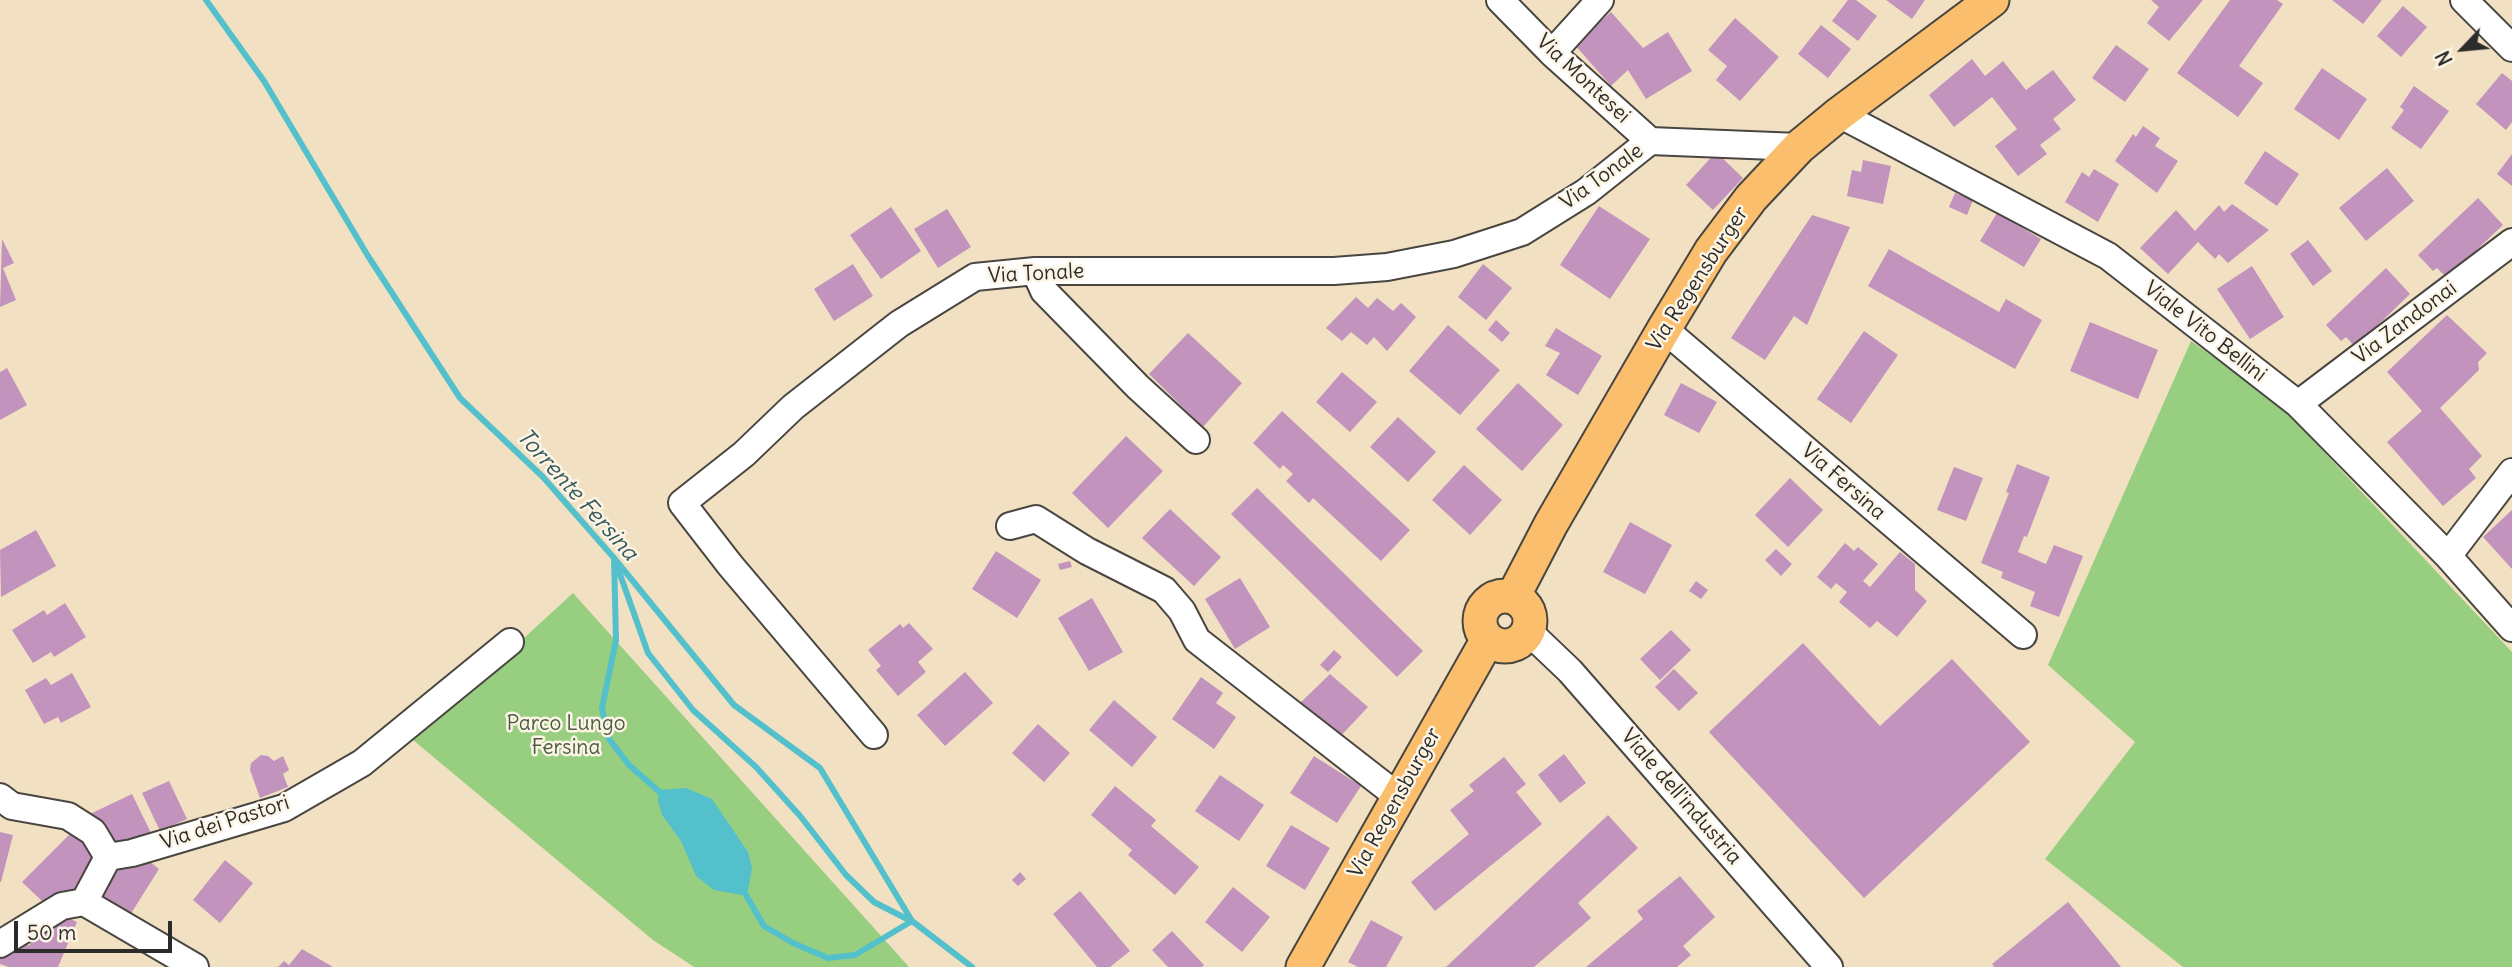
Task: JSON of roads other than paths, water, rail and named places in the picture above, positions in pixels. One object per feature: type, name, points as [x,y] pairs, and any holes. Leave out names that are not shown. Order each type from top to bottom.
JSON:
[{"type":"main road","name":"Via Regensburger","points":[[1513,597],[1551,524],[1664,329],[1711,251],[1751,198],[1799,147],[1839,114],[1992,0]]},
{"type":"main road","points":[[1513,597],[1527,610],[1528,631],[1512,645],[1496,644],[1488,639],[1480,626],[1482,611],[1492,599],[1513,597]]},
{"type":"main road","name":"Via Regensburger","points":[[1303,967],[1488,639]]},
{"type":"street","name":"Via Montesei","points":[[1500,0],[1552,53],[1650,141]]},
{"type":"street","points":[[1552,53],[1600,0]]},
{"type":"street","points":[[2464,0],[2512,48]]},
{"type":"street","name":"Viale Vito Bellini","points":[[1839,114],[2108,256],[2298,404],[2448,556],[2512,628]]},
{"type":"street","points":[[1650,141],[1799,147]]},
{"type":"street","name":"Via Tonale","points":[[874,735],[730,565],[682,503],[744,454],[793,407],[909,318],[975,277],[1035,271],[1334,271],[1387,267],[1454,254],[1522,232],[1587,192],[1650,141]]},
{"type":"street","name":"Via Zandonai","points":[[2298,404],[2512,242]]},
{"type":"street","points":[[1035,271],[1044,291],[1138,387],[1196,440]]},
{"type":"street","name":"Via Fersina","points":[[1664,329],[2023,635]]},
{"type":"street","points":[[2448,556],[2512,472]]},
{"type":"street","points":[[1010,526],[1036,519],[1087,551],[1164,590],[1182,611],[1197,640],[1400,798]]},
{"type":"street","name":"Viale dell'industria","points":[[1528,631],[1570,671],[1829,967]]},
{"type":"street","name":"Via dei Pastori","points":[[108,857],[132,853],[284,808],[362,763],[510,642]]},
{"type":"street","points":[[0,797],[12,806],[68,816],[93,832],[108,857],[84,902]]},
{"type":"street","points":[[0,944],[62,906],[84,902],[195,967]]},
{"type":"water","points":[[686,788],[712,799],[748,852],[752,868],[747,896],[714,890],[696,876],[681,841],[662,815],[658,801],[658,790]]},
{"type":"waterway","name":"Torrente Fersina","points":[[206,0],[264,81],[368,256],[460,398],[543,477],[614,558],[734,705],[820,768],[912,921],[972,967]]},
{"type":"waterway","points":[[614,558],[616,640],[602,708],[609,739],[629,765],[662,794]]},
{"type":"waterway","points":[[616,563],[648,653],[693,710],[756,767],[801,817],[846,875],[874,902],[909,920]]},
{"type":"waterway","points":[[743,890],[764,926],[793,943],[828,958],[855,955],[912,921]]},
{"type":"park label","name":"Parco Lungo Fersina","points":[[566,736]]}]
